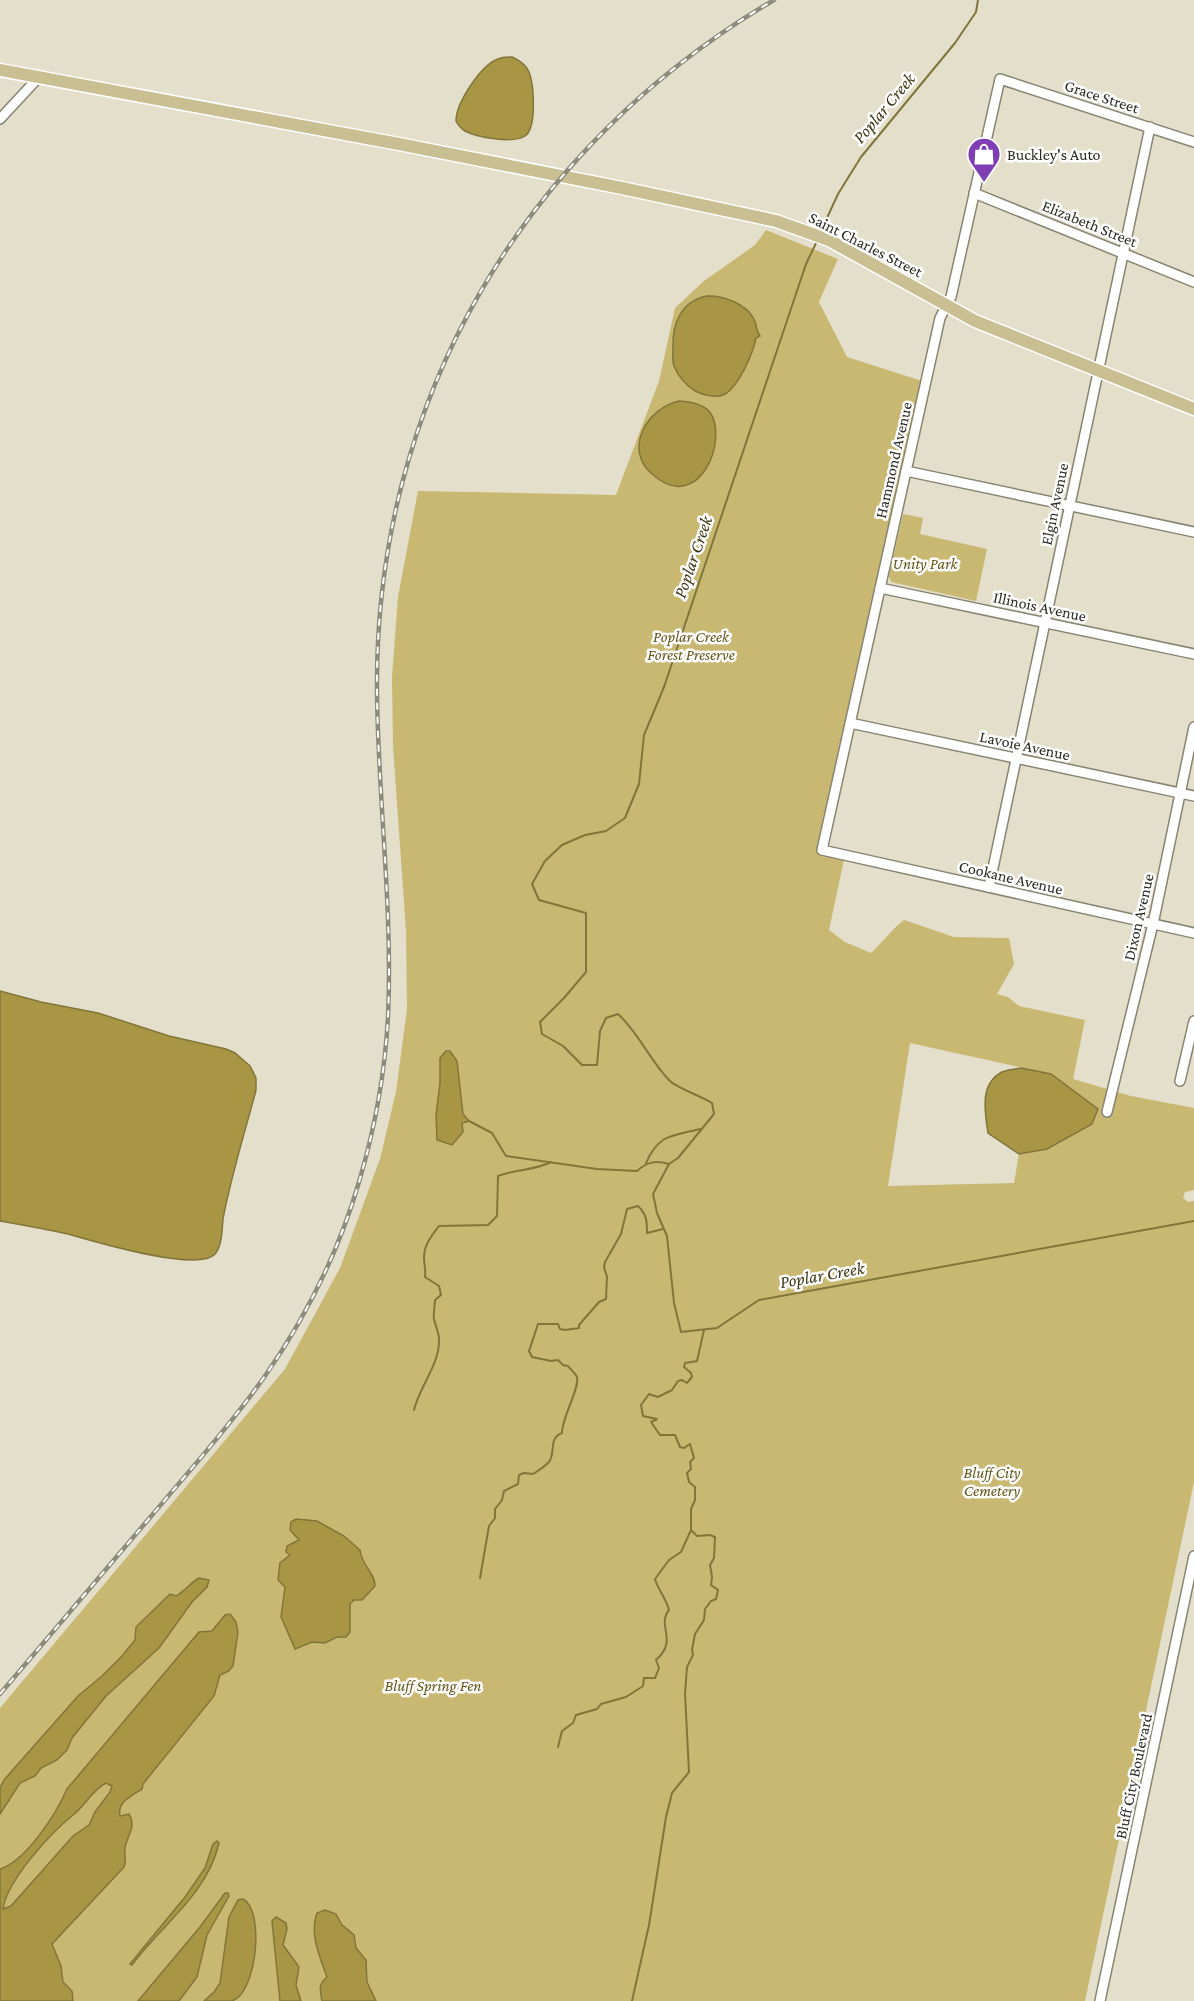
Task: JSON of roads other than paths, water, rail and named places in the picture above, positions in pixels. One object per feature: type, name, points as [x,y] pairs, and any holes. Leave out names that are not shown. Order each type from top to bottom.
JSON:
[{"type":"main road","name":"Saint Charles Street","points":[[0,70],[399,144],[707,205],[776,221],[829,240],[975,321],[1194,409]]},
{"type":"street","points":[[0,119],[39,77]]},
{"type":"street","name":"Grace Street","points":[[1000,79],[1194,142]]},
{"type":"street","name":"Hammond Avenue","points":[[822,850],[940,318],[951,297],[1000,79]]},
{"type":"street","name":"Elgin Avenue","points":[[989,887],[1150,128]]},
{"type":"street","name":"Elizabeth Street","points":[[974,193],[1194,282]]},
{"type":"street","points":[[906,471],[1194,532]]},
{"type":"street","name":"Illinois Avenue","points":[[880,588],[1194,654]]},
{"type":"street","name":"Lavoie Avenue","points":[[850,723],[1194,796]]},
{"type":"street","name":"Dixon Avenue","points":[[1107,1112],[1153,924],[1194,727]]},
{"type":"street","name":"Cookane Avenue","points":[[822,850],[1194,933]]},
{"type":"street","points":[[1180,1081],[1194,1021]]},
{"type":"street","name":"Bluff City Boulevard","points":[[1100,2001],[1194,1556]]},
{"type":"waterway","name":"Poplar Creek","points":[[820,233],[838,194],[861,157],[955,43],[976,12],[978,0]]},
{"type":"waterway","name":"Poplar Creek","points":[[817,241],[806,264],[664,687],[644,735],[639,784],[625,818],[606,831],[585,835],[562,845],[545,861],[532,884],[539,900],[586,913],[586,972],[540,1022],[542,1034],[563,1046],[582,1065],[597,1065],[600,1031],[606,1018],[618,1014],[670,1081],[712,1103],[714,1114],[678,1158],[669,1164],[653,1194],[657,1213],[667,1236],[674,1303],[681,1332],[717,1328],[759,1300],[1194,1221]]},
{"type":"waterway","points":[[469,1121],[492,1133],[506,1156],[597,1169],[637,1171],[652,1163],[669,1164]]},
{"type":"waterway","name":"Poplar Creek","points":[[646,1163],[661,1141],[674,1135],[700,1129]]},
{"type":"waterway","points":[[414,1410],[432,1369],[439,1343],[434,1314],[435,1300],[441,1295],[439,1286],[425,1277],[424,1253],[429,1240],[439,1226],[488,1225],[497,1216],[498,1176],[551,1162]]},
{"type":"waterway","points":[[480,1578],[489,1526],[495,1518],[495,1509],[502,1500],[504,1491],[518,1484],[519,1475],[533,1474],[549,1462],[555,1438],[562,1433],[576,1388],[577,1377],[568,1366],[558,1360],[532,1357],[529,1351],[538,1324],[558,1324],[560,1329],[565,1330],[579,1328],[579,1325],[599,1302],[606,1299],[605,1262],[621,1234],[627,1209],[638,1206],[641,1209],[646,1218],[647,1233],[663,1229]]},
{"type":"waterway","points":[[632,2001],[649,1925],[666,1817],[672,1793],[689,1772],[685,1694],[687,1667],[693,1655],[695,1634],[704,1620],[705,1609],[711,1601],[716,1599],[718,1590],[711,1585],[710,1565],[714,1558],[715,1537],[697,1536],[691,1530],[691,1509],[695,1500],[695,1487],[689,1482],[687,1473],[691,1469],[690,1462],[694,1458],[690,1444],[684,1448],[680,1447],[675,1435],[660,1435],[651,1422],[657,1419],[643,1416],[641,1405],[649,1394],[658,1397],[672,1390],[678,1381],[682,1380],[687,1383],[692,1377],[684,1367],[685,1363],[697,1361],[704,1330]]},
{"type":"waterway","points":[[558,1747],[562,1731],[573,1723],[576,1715],[597,1709],[601,1704],[626,1697],[643,1686],[644,1678],[655,1678],[659,1668],[656,1660],[666,1646],[665,1622],[669,1610],[655,1579],[669,1560],[681,1552],[691,1530]]},
{"type":"railway","points":[[0,1694],[210,1446],[265,1376],[320,1283],[351,1208],[365,1162],[382,1080],[388,1017],[389,936],[377,692],[383,584],[403,481],[435,383],[481,292],[538,207],[606,129],[685,60],[774,0]]},
{"type":"place","name":"Buckley's Auto","points":[[984,183]]},
{"type":"park label","name":"Unity Park","points":[[925,563]]},
{"type":"park label","name":"Poplar Creek Forest Preserve","points":[[691,645]]},
{"type":"park label","name":"Bluff City Cemetery","points":[[992,1481]]},
{"type":"park label","name":"Bluff Spring Fen","points":[[433,1685]]}]
